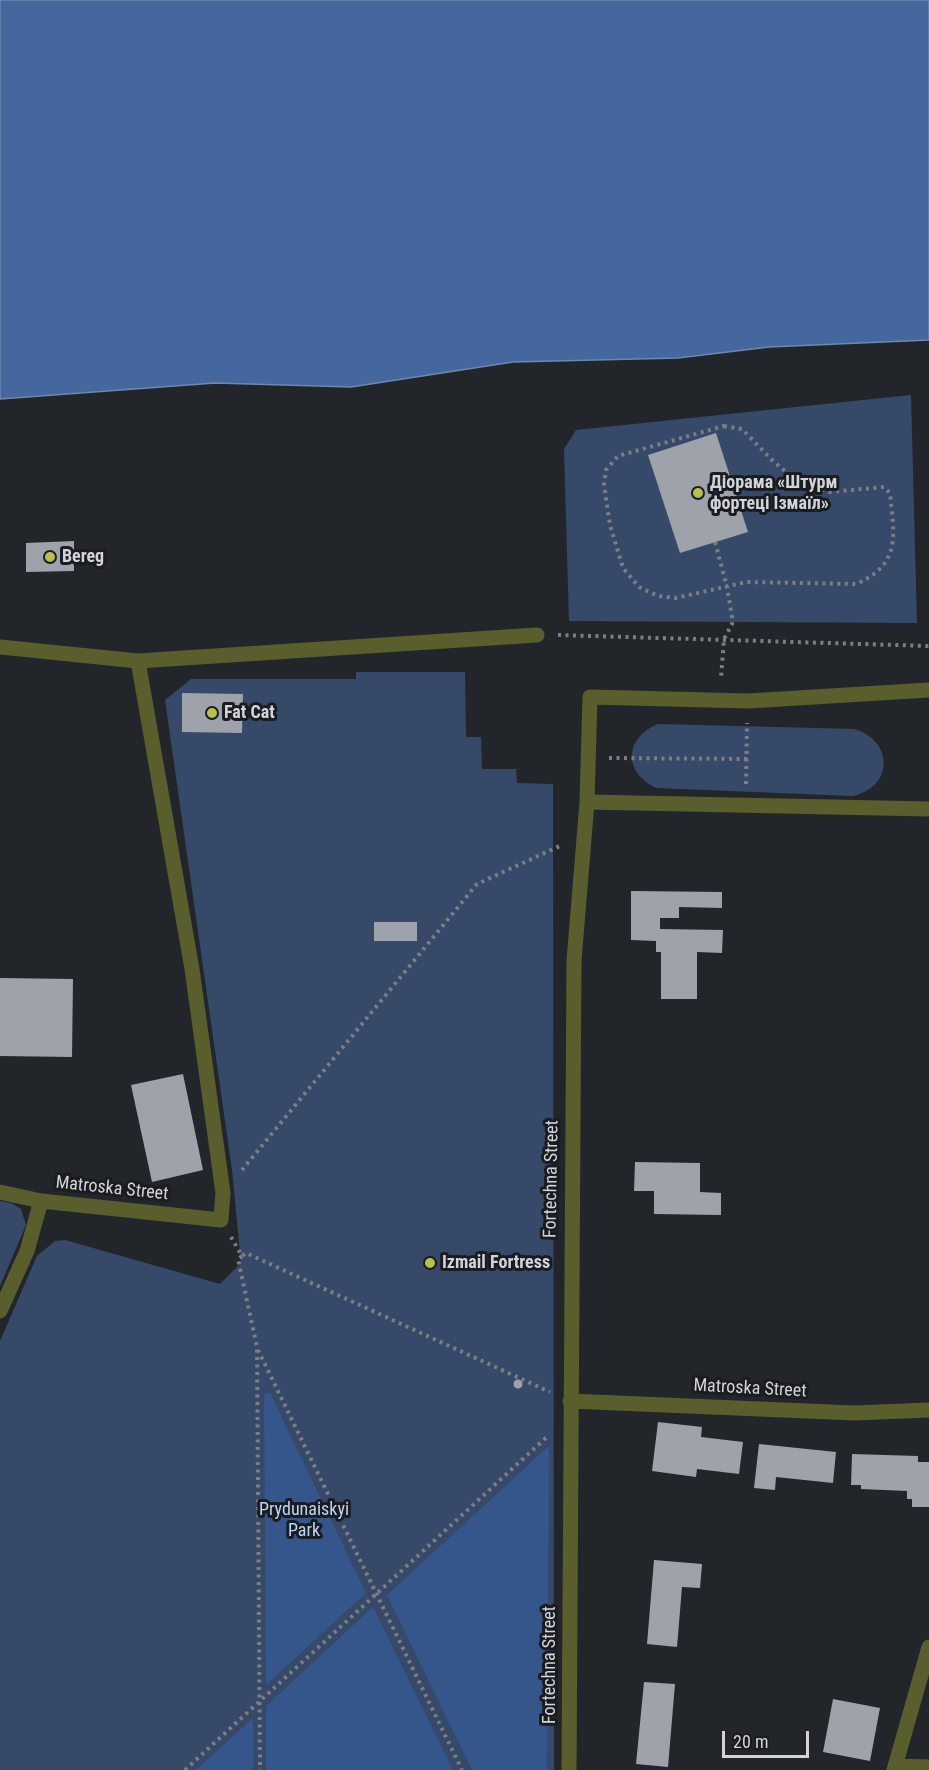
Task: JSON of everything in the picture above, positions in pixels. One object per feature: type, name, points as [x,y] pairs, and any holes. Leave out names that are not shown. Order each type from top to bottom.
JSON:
[{"type":"street","points":[[0,647],[138,660],[537,635]]},
{"type":"street","points":[[138,660],[192,969],[223,1193],[221,1220]]},
{"type":"street","points":[[720,700],[929,690]]},
{"type":"street","name":"Fortechna Street","points":[[569,1770],[574,961],[587,802],[590,697],[720,700]]},
{"type":"street","points":[[587,802],[929,809]]},
{"type":"street","name":"Matroska Street","points":[[0,1192],[41,1201],[221,1220]]},
{"type":"street","points":[[0,1311],[27,1251],[41,1201]]},
{"type":"street","name":"Matroska Street","points":[[570,1401],[845,1412],[929,1410]]},
{"type":"street","points":[[929,1647],[895,1768],[929,1767]]},
{"type":"path","points":[[724,426],[742,429],[773,461],[797,481],[829,492],[884,487],[890,493],[895,540],[888,561],[871,577],[856,584],[746,582],[727,587],[676,598],[657,596],[639,587],[623,568],[610,525],[604,485],[606,470],[618,456],[724,426]]},
{"type":"path","points":[[715,542],[727,587],[733,622],[724,639],[720,700]]},
{"type":"path","points":[[537,635],[929,646]]},
{"type":"path","points":[[745,806],[748,700]]},
{"type":"path","points":[[588,758],[747,759]]},
{"type":"path","points":[[223,1193],[477,884],[584,835]]},
{"type":"path","points":[[221,1220],[242,1256]]},
{"type":"path","points":[[260,1770],[257,1347],[238,1259],[246,1253],[570,1401]]},
{"type":"path","points":[[257,1347],[462,1770]]},
{"type":"path","points":[[185,1770],[552,1432]]},
{"type":"green space","points":[[911,395],[917,623],[569,621],[564,449],[576,430]]},
{"type":"green space","name":"Prydunaiskyi Park","points":[[356,672],[465,672],[466,737],[481,737],[482,769],[516,769],[517,783],[553,784],[554,1770],[0,1770],[0,1341],[37,1256],[55,1241],[65,1240],[220,1284],[241,1263],[232,1170],[165,700],[191,679],[356,679]]},
{"type":"green space","points":[[658,724],[854,729],[867,735],[876,743],[882,753],[884,764],[882,774],[876,784],[852,796],[656,788],[638,773],[633,764],[632,755],[639,738]]},
{"type":"green space","points":[[0,1201],[11,1203],[21,1209],[26,1225],[0,1286]]},
{"type":"green space","points":[[270,1393],[366,1593],[266,1685],[264,1394]]},
{"type":"green space","points":[[549,1446],[547,1770],[472,1770],[387,1595]]},
{"type":"green space","points":[[373,1607],[453,1770],[266,1770],[266,1706]]},
{"type":"green space","points":[[253,1718],[253,1770],[196,1770]]},
{"type":"shaded area","points":[[0,0],[929,0],[929,340],[769,347],[678,358],[513,362],[351,387],[215,383],[0,399]]},
{"type":"building","name":"Діорама «Штурм фортеці Ізмаїл»","points":[[716,433],[748,532],[680,553],[648,455]]},
{"type":"building","name":"Bereg","points":[[74,541],[74,571],[26,572],[26,543]]},
{"type":"building","name":"Fat Cat","points":[[182,693],[243,694],[242,733],[182,732]]},
{"type":"building","points":[[631,891],[722,892],[722,908],[679,907],[679,918],[660,918],[660,929],[723,930],[722,953],[697,952],[697,999],[661,999],[661,952],[656,952],[656,941],[631,940]]},
{"type":"building","points":[[374,922],[417,922],[417,941],[374,941]]},
{"type":"building","points":[[0,978],[73,979],[72,1057],[0,1056]]},
{"type":"building","points":[[183,1074],[203,1170],[152,1182],[131,1085]]},
{"type":"building","points":[[635,1162],[700,1163],[700,1192],[721,1193],[721,1215],[654,1214],[654,1191],[634,1191]]},
{"type":"building","points":[[518,1380],[522,1384],[518,1388],[514,1384]]},
{"type":"building","points":[[658,1422],[702,1427],[701,1437],[743,1442],[739,1474],[697,1469],[696,1477],[652,1471]]},
{"type":"building","points":[[759,1444],[836,1452],[833,1483],[776,1477],[775,1490],[754,1488]]},
{"type":"building","points":[[852,1454],[918,1456],[918,1462],[929,1462],[929,1507],[912,1507],[912,1499],[907,1499],[907,1491],[861,1489],[861,1485],[851,1485]]},
{"type":"building","points":[[654,1560],[702,1564],[700,1588],[682,1587],[677,1647],[647,1644]]},
{"type":"building","points":[[644,1682],[675,1684],[668,1767],[636,1764]]},
{"type":"building","points":[[833,1699],[880,1708],[870,1761],[823,1752]]},
{"type":"place","name":"Діорама «Штурм фортеці Ізмаїл»","points":[[698,493]]},
{"type":"place","name":"Bereg","points":[[50,557]]},
{"type":"place","name":"Fat Cat","points":[[212,713]]},
{"type":"place","name":"Izmail Fortress","points":[[430,1263]]}]
